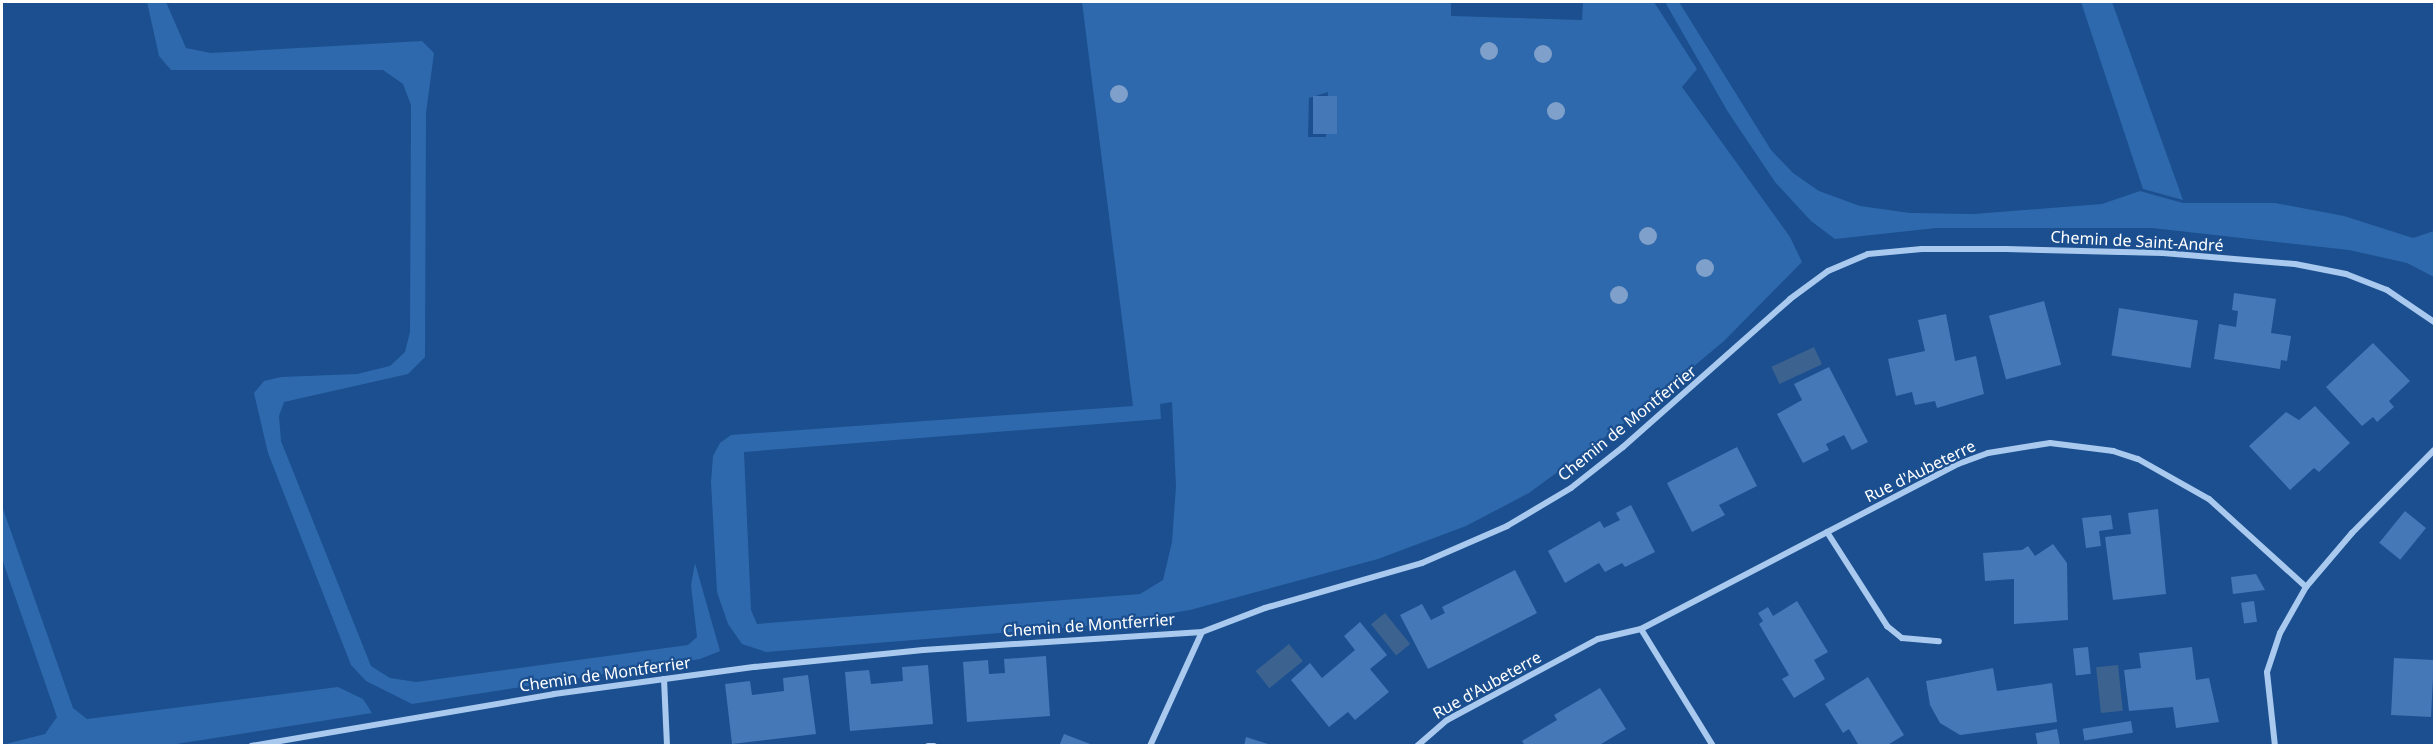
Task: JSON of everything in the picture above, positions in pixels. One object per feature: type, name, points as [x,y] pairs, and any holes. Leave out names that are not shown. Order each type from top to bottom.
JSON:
[{"type":"street","name":"Chemin de Saint-André","points":[[1828,270],[1868,254],[1922,249],[2163,252],[2295,264],[2346,274],[2387,290],[2434,322]]},
{"type":"street","name":"Chemin de Montferrier","points":[[251,746],[664,679],[923,650],[1202,632],[1265,608],[1422,563],[1508,526],[1571,488],[1623,447],[1790,299],[1828,270]]},
{"type":"street","name":"Rue d'Aubeterre","points":[[1417,746],[1447,720],[1588,645],[1641,629],[1827,532],[1988,453],[2050,443],[2078,446],[2113,451],[2170,474],[2209,499],[2306,587]]},
{"type":"street","points":[[2275,746],[2267,672],[2280,633],[2306,587],[2388,493],[2434,450]]},
{"type":"street","points":[[1827,532],[1887,626],[1902,638],[1939,641]]},
{"type":"street","points":[[1641,629],[1713,746]]},
{"type":"street","points":[[1150,746],[1202,632]]},
{"type":"street","points":[[664,679],[667,746]]},
{"type":"street","points":[[928,746],[934,746]]},
{"type":"shaded area","points":[[147,2],[166,2],[186,48],[211,53],[422,41],[434,53],[426,113],[425,357],[408,374],[284,402],[279,416],[281,441],[371,666],[390,678],[416,682],[688,645],[697,637],[691,585],[695,563],[720,651],[700,659],[412,704],[366,681],[351,665],[268,453],[254,393],[264,381],[281,377],[357,374],[390,366],[405,352],[410,332],[411,105],[403,84],[383,70],[171,70],[159,56]]},
{"type":"shaded area","points":[[1082,2],[1451,2],[1451,16],[1582,20],[1583,2],[1654,2],[1697,69],[1682,87],[1790,237],[1802,262],[1724,341],[1639,412],[1529,493],[1466,526],[1378,559],[1190,610],[1099,625],[766,652],[742,644],[728,624],[717,592],[711,482],[713,456],[720,443],[731,435],[1133,406]],"holes":[[[1328,92],[1326,137],[1308,137],[1309,98]],[[1172,402],[1176,486],[1172,542],[1163,580],[1140,594],[757,624],[751,610],[744,452],[1161,419],[1160,404]]]},
{"type":"shaded area","points":[[1665,2],[1679,2],[1771,150],[1793,173],[1819,191],[1860,206],[1910,213],[1974,214],[2102,204],[2140,191],[2183,203],[2275,203],[2344,216],[2413,238],[2434,231],[2434,277],[2407,263],[2349,250],[2152,228],[1936,228],[1835,239],[1811,221],[1775,182],[1728,112]]},
{"type":"shaded area","points":[[2081,2],[2112,2],[2183,200],[2143,189]]},
{"type":"shaded area","points":[[1814,347],[1822,364],[1779,384],[1771,367]]},
{"type":"shaded area","points":[[2,506],[73,708],[87,719],[338,687],[363,699],[372,713],[170,745],[2,745],[45,734],[57,717],[2,559]]},
{"type":"shaded area","points":[[1385,613],[1410,644],[1396,655],[1371,624]]},
{"type":"shaded area","points":[[1289,644],[1303,661],[1269,688],[1256,671]]},
{"type":"shaded area","points":[[2118,665],[2123,711],[2101,713],[2096,667]]},
{"type":"building","points":[[1313,96],[1337,96],[1337,134],[1313,134]]},
{"type":"building","points":[[2234,293],[2276,299],[2271,333],[2291,336],[2287,361],[2281,360],[2280,369],[2214,359],[2219,324],[2236,327],[2238,311],[2232,310]]},
{"type":"building","points":[[2044,301],[2061,365],[2006,380],[1989,316]]},
{"type":"building","points":[[2119,308],[2198,321],[2191,368],[2111,355]]},
{"type":"building","points":[[1946,314],[1955,361],[1976,356],[1984,394],[1937,408],[1935,401],[1915,405],[1912,392],[1896,396],[1888,359],[1925,351],[1918,320]]},
{"type":"building","points":[[2373,343],[2410,381],[2389,401],[2394,407],[2377,422],[2373,417],[2362,426],[2326,387]]},
{"type":"building","points":[[1829,367],[1868,442],[1852,450],[1844,435],[1826,444],[1829,450],[1803,463],[1777,414],[1802,400],[1794,384]]},
{"type":"building","points":[[2315,406],[2350,443],[2319,472],[2314,468],[2290,490],[2249,446],[2286,412],[2299,420]]},
{"type":"building","points":[[1737,447],[1757,486],[1719,505],[1725,515],[1692,532],[1667,483]]},
{"type":"building","points":[[1631,505],[1655,552],[1625,567],[1622,563],[1605,572],[1599,563],[1565,583],[1548,551],[1600,521],[1604,528],[1620,520],[1616,513]]},
{"type":"building","points":[[2158,509],[2166,594],[2113,600],[2105,537],[2131,534],[2128,513]]},
{"type":"building","points":[[2405,511],[2426,528],[2400,560],[2379,543]]},
{"type":"building","points":[[2111,515],[2113,529],[2099,531],[2101,546],[2086,548],[2082,518]]},
{"type":"building","points":[[2053,544],[2067,563],[2068,620],[2014,624],[2014,579],[1985,581],[1983,553],[2022,550],[2028,546],[2035,556]]},
{"type":"building","points":[[1515,570],[1537,613],[1428,669],[1400,615],[1422,604],[1431,620],[1445,613],[1442,607]]},
{"type":"building","points":[[2256,574],[2265,590],[2233,594],[2231,577]]},
{"type":"building","points":[[1797,601],[1828,652],[1814,660],[1825,679],[1794,698],[1782,679],[1789,675],[1759,624],[1763,621],[1758,613],[1768,607],[1773,616]]},
{"type":"building","points":[[2254,601],[2257,622],[2244,624],[2241,603]]},
{"type":"building","points":[[1360,622],[1387,655],[1370,669],[1389,692],[1355,720],[1348,712],[1329,727],[1291,680],[1310,663],[1322,678],[1355,650],[1344,636]]},
{"type":"building","points":[[2088,647],[2091,674],[2076,675],[2073,649]]},
{"type":"building","points":[[2192,647],[2196,680],[2209,678],[2219,722],[2176,728],[2173,707],[2129,711],[2124,670],[2141,668],[2139,653]]},
{"type":"building","points":[[1046,656],[1050,716],[967,722],[963,662],[988,660],[989,674],[1005,673],[1004,659]]},
{"type":"building","points":[[2394,658],[2434,660],[2431,717],[2391,715]]},
{"type":"building","points":[[928,665],[933,724],[850,731],[845,672],[869,670],[871,684],[903,681],[902,667]]},
{"type":"building","points":[[1993,668],[1997,691],[2052,683],[2057,722],[1960,735],[1940,723],[1930,705],[1926,681]]},
{"type":"building","points":[[808,675],[816,734],[732,744],[725,684],[750,681],[752,695],[784,691],[783,678]]},
{"type":"building","points":[[1868,677],[1904,735],[1886,746],[1859,746],[1849,729],[1843,733],[1825,704]]},
{"type":"building","points":[[1600,688],[1626,729],[1598,746],[1525,746],[1522,741],[1557,720],[1554,715]]},
{"type":"building","points":[[2131,721],[2133,733],[2084,741],[2083,729]]},
{"type":"building","points":[[2057,729],[2060,744],[2038,746],[2035,733]]},
{"type":"building","points":[[1064,734],[1093,745],[1093,746],[1059,746]]},
{"type":"building","points":[[1246,737],[1271,745],[1271,746],[1244,746]]}]
